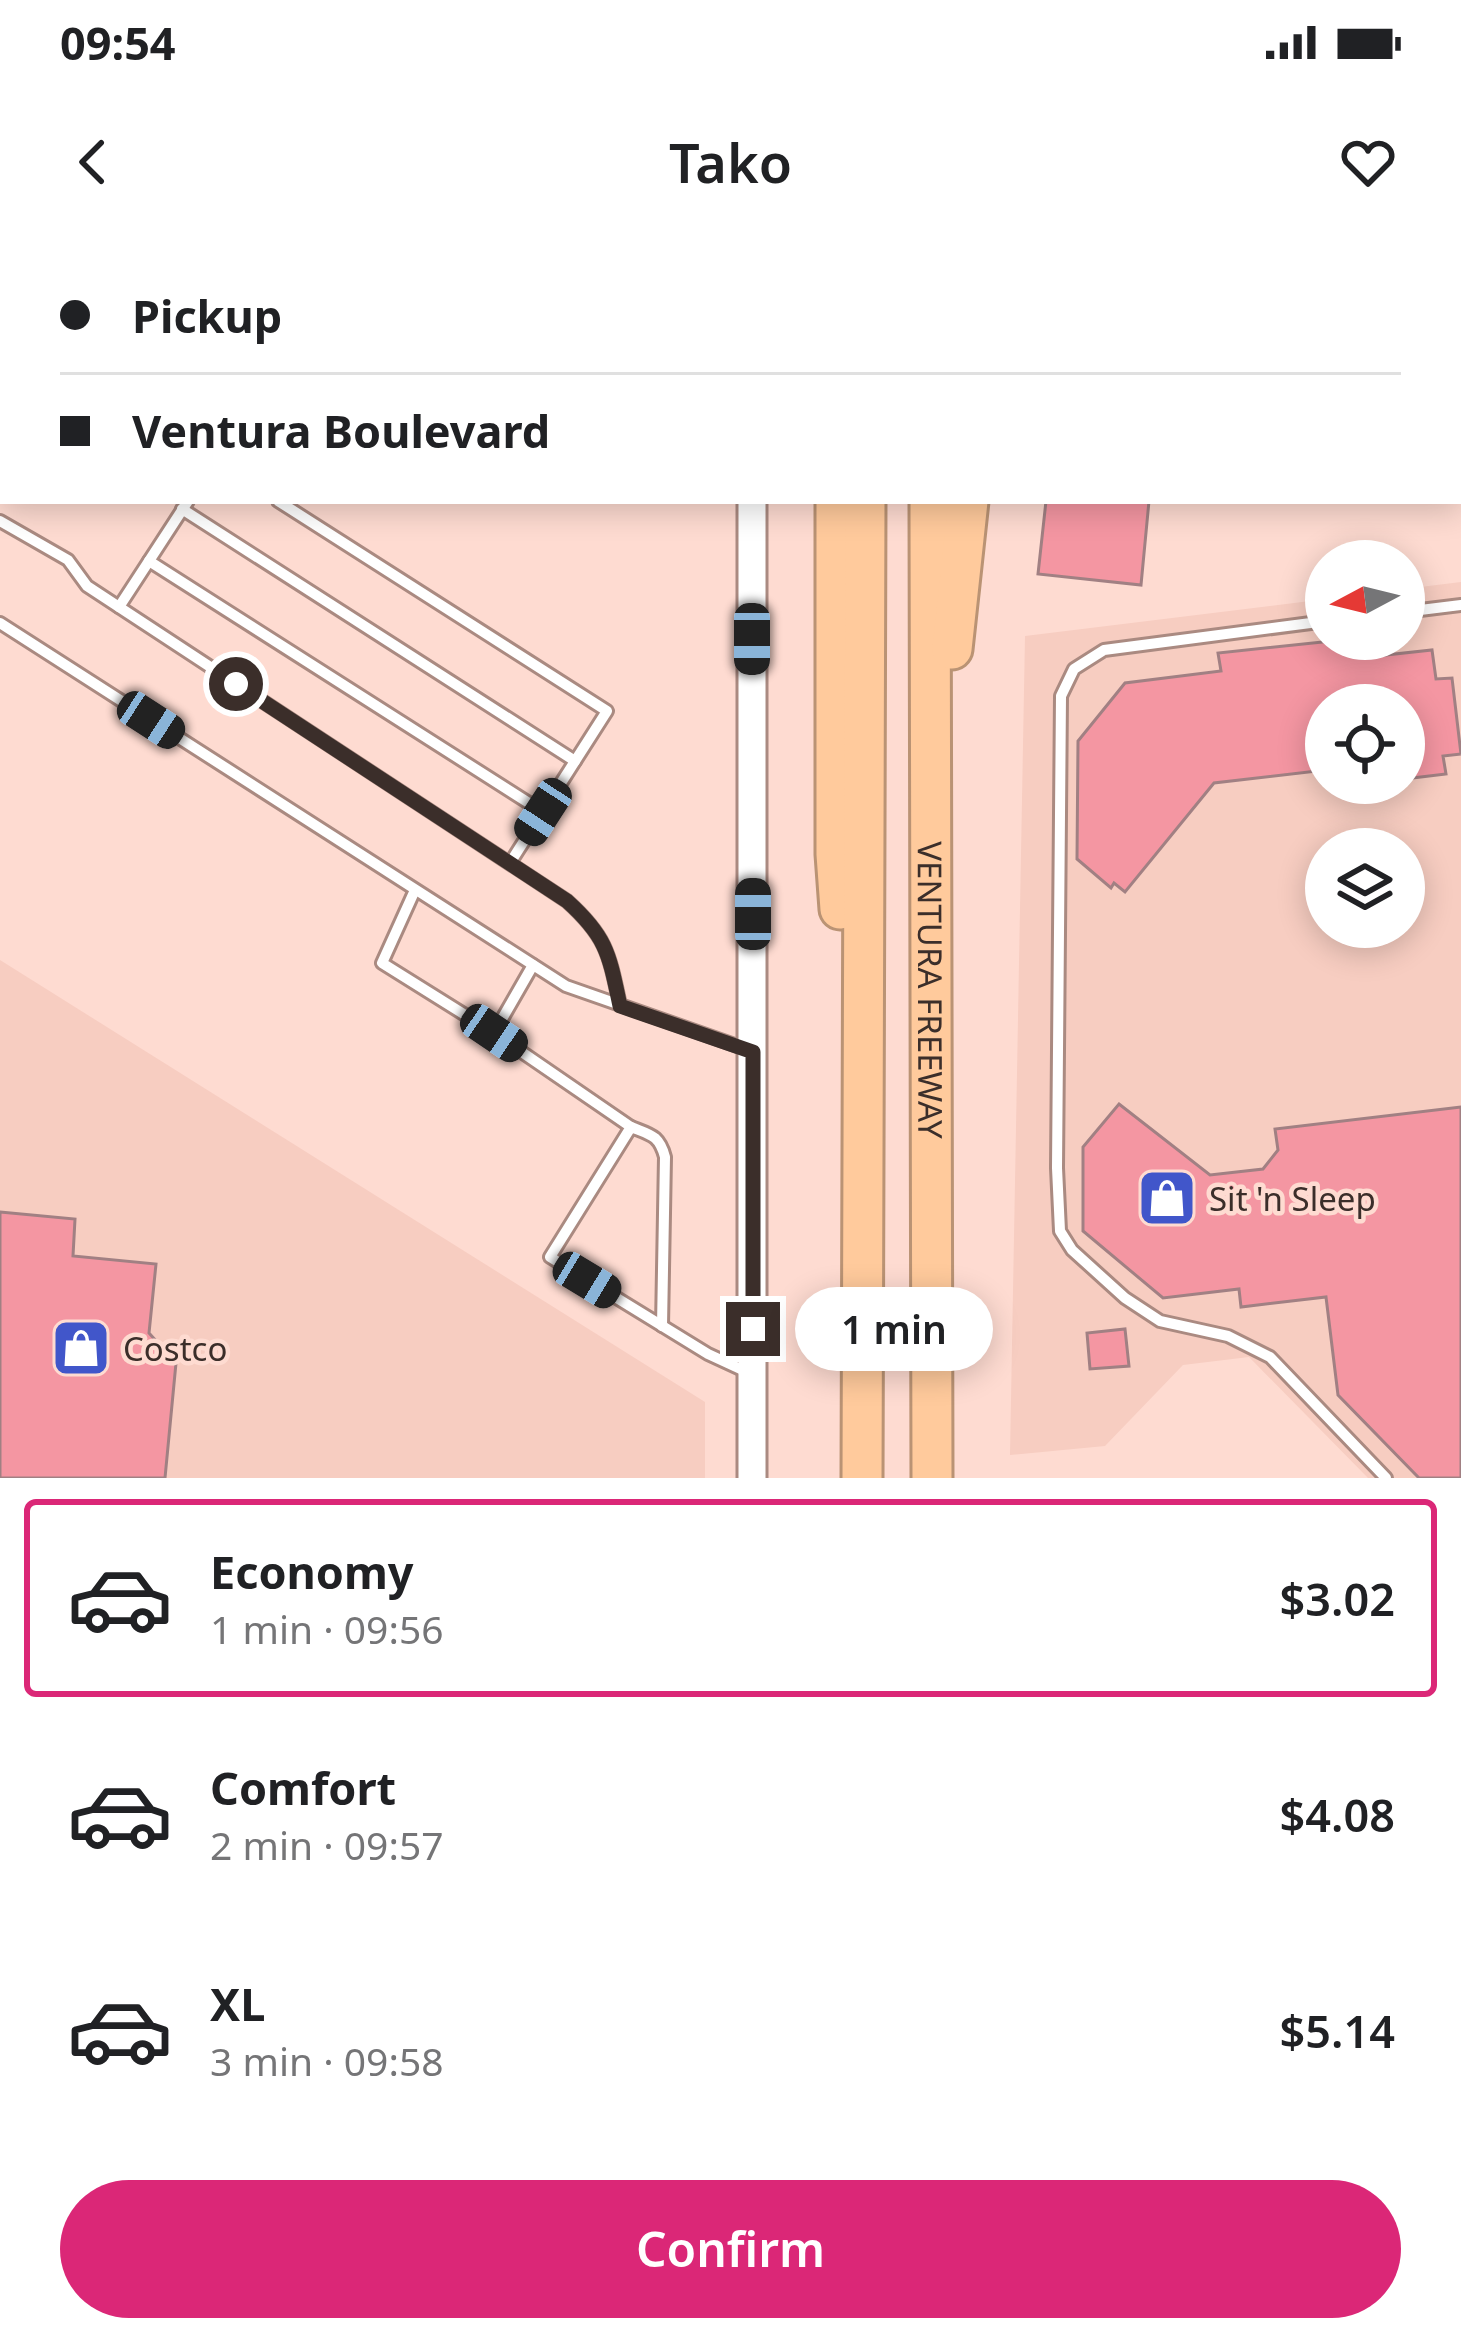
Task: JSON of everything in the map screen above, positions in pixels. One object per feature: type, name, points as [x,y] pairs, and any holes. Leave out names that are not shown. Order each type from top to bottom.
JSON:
[{"type":"highway","points":[[817,504],[863,1282]]},
{"type":"highway","points":[[836,504],[836,854]]},
{"type":"highway","name":"VENTURA FREEWAY","points":[[862,1478],[865,504]]},
{"type":"highway","name":"VENTURA FREEWAY","points":[[930,504],[932,1478]]},
{"type":"highway","points":[[931,839],[968,504]]},
{"type":"street","points":[[752,504],[752,1478]]},
{"type":"lane","points":[[283,504],[608,711],[510,863]]},
{"type":"lane","points":[[119,607],[185,505],[575,761]]},
{"type":"lane","points":[[0,521],[68,560],[87,586],[567,901],[593,925],[609,952],[620,1006]]},
{"type":"lane","points":[[149,560],[543,812]]},
{"type":"lane","points":[[1425,609],[1461,605]]},
{"type":"lane","points":[[0,623],[566,986],[753,1052]]},
{"type":"lane","points":[[1305,625],[1104,650],[1074,669],[1061,696],[1060,1231],[1089,1266],[1160,1321],[1228,1336],[1270,1357],[1386,1478]]},
{"type":"lane","points":[[415,890],[382,963],[661,1143],[662,1326]]},
{"type":"lane","points":[[494,1033],[533,965]]},
{"type":"lane","points":[[631,1127],[550,1257],[708,1354],[753,1375]]},
{"type":"shaded area","points":[[1461,582],[1461,1478],[1368,1478],[1249,1357],[1183,1365],[1105,1446],[1010,1455],[1025,636],[1305,602],[1305,660],[1425,660],[1425,586]]},
{"type":"shaded area","points":[[0,960],[705,1402],[705,1478],[0,1478]]},
{"type":"building","points":[[1046,504],[1149,504],[1141,585],[1038,574]]},
{"type":"building","points":[[1305,644],[1305,660],[1425,660],[1425,651],[1432,650],[1436,679],[1452,678],[1461,754],[1443,756],[1446,774],[1425,776],[1425,684],[1305,684],[1305,772],[1214,783],[1125,892],[1114,883],[1111,888],[1077,859],[1078,741],[1125,683],[1221,671],[1218,653]]},
{"type":"building","points":[[1119,1104],[1210,1175],[1263,1169],[1278,1150],[1275,1129],[1461,1107],[1461,1478],[1419,1478],[1338,1395],[1326,1297],[1241,1307],[1239,1289],[1163,1298],[1083,1231],[1083,1147]]},
{"type":"building","name":"Costco","points":[[0,1212],[75,1219],[73,1256],[156,1264],[149,1333],[176,1363],[165,1478],[0,1478]]},
{"type":"building","points":[[1125,1329],[1129,1366],[1090,1369],[1087,1333]]},
{"type":"place","name":"Sit 'n Sleep","points":[[1167,1198]]},
{"type":"place","name":"Costco","points":[[81,1348]]},
{"type":"route","points":[[236,684],[567,901],[593,925],[609,952],[620,1006],[753,1052],[753,1329]]}]
